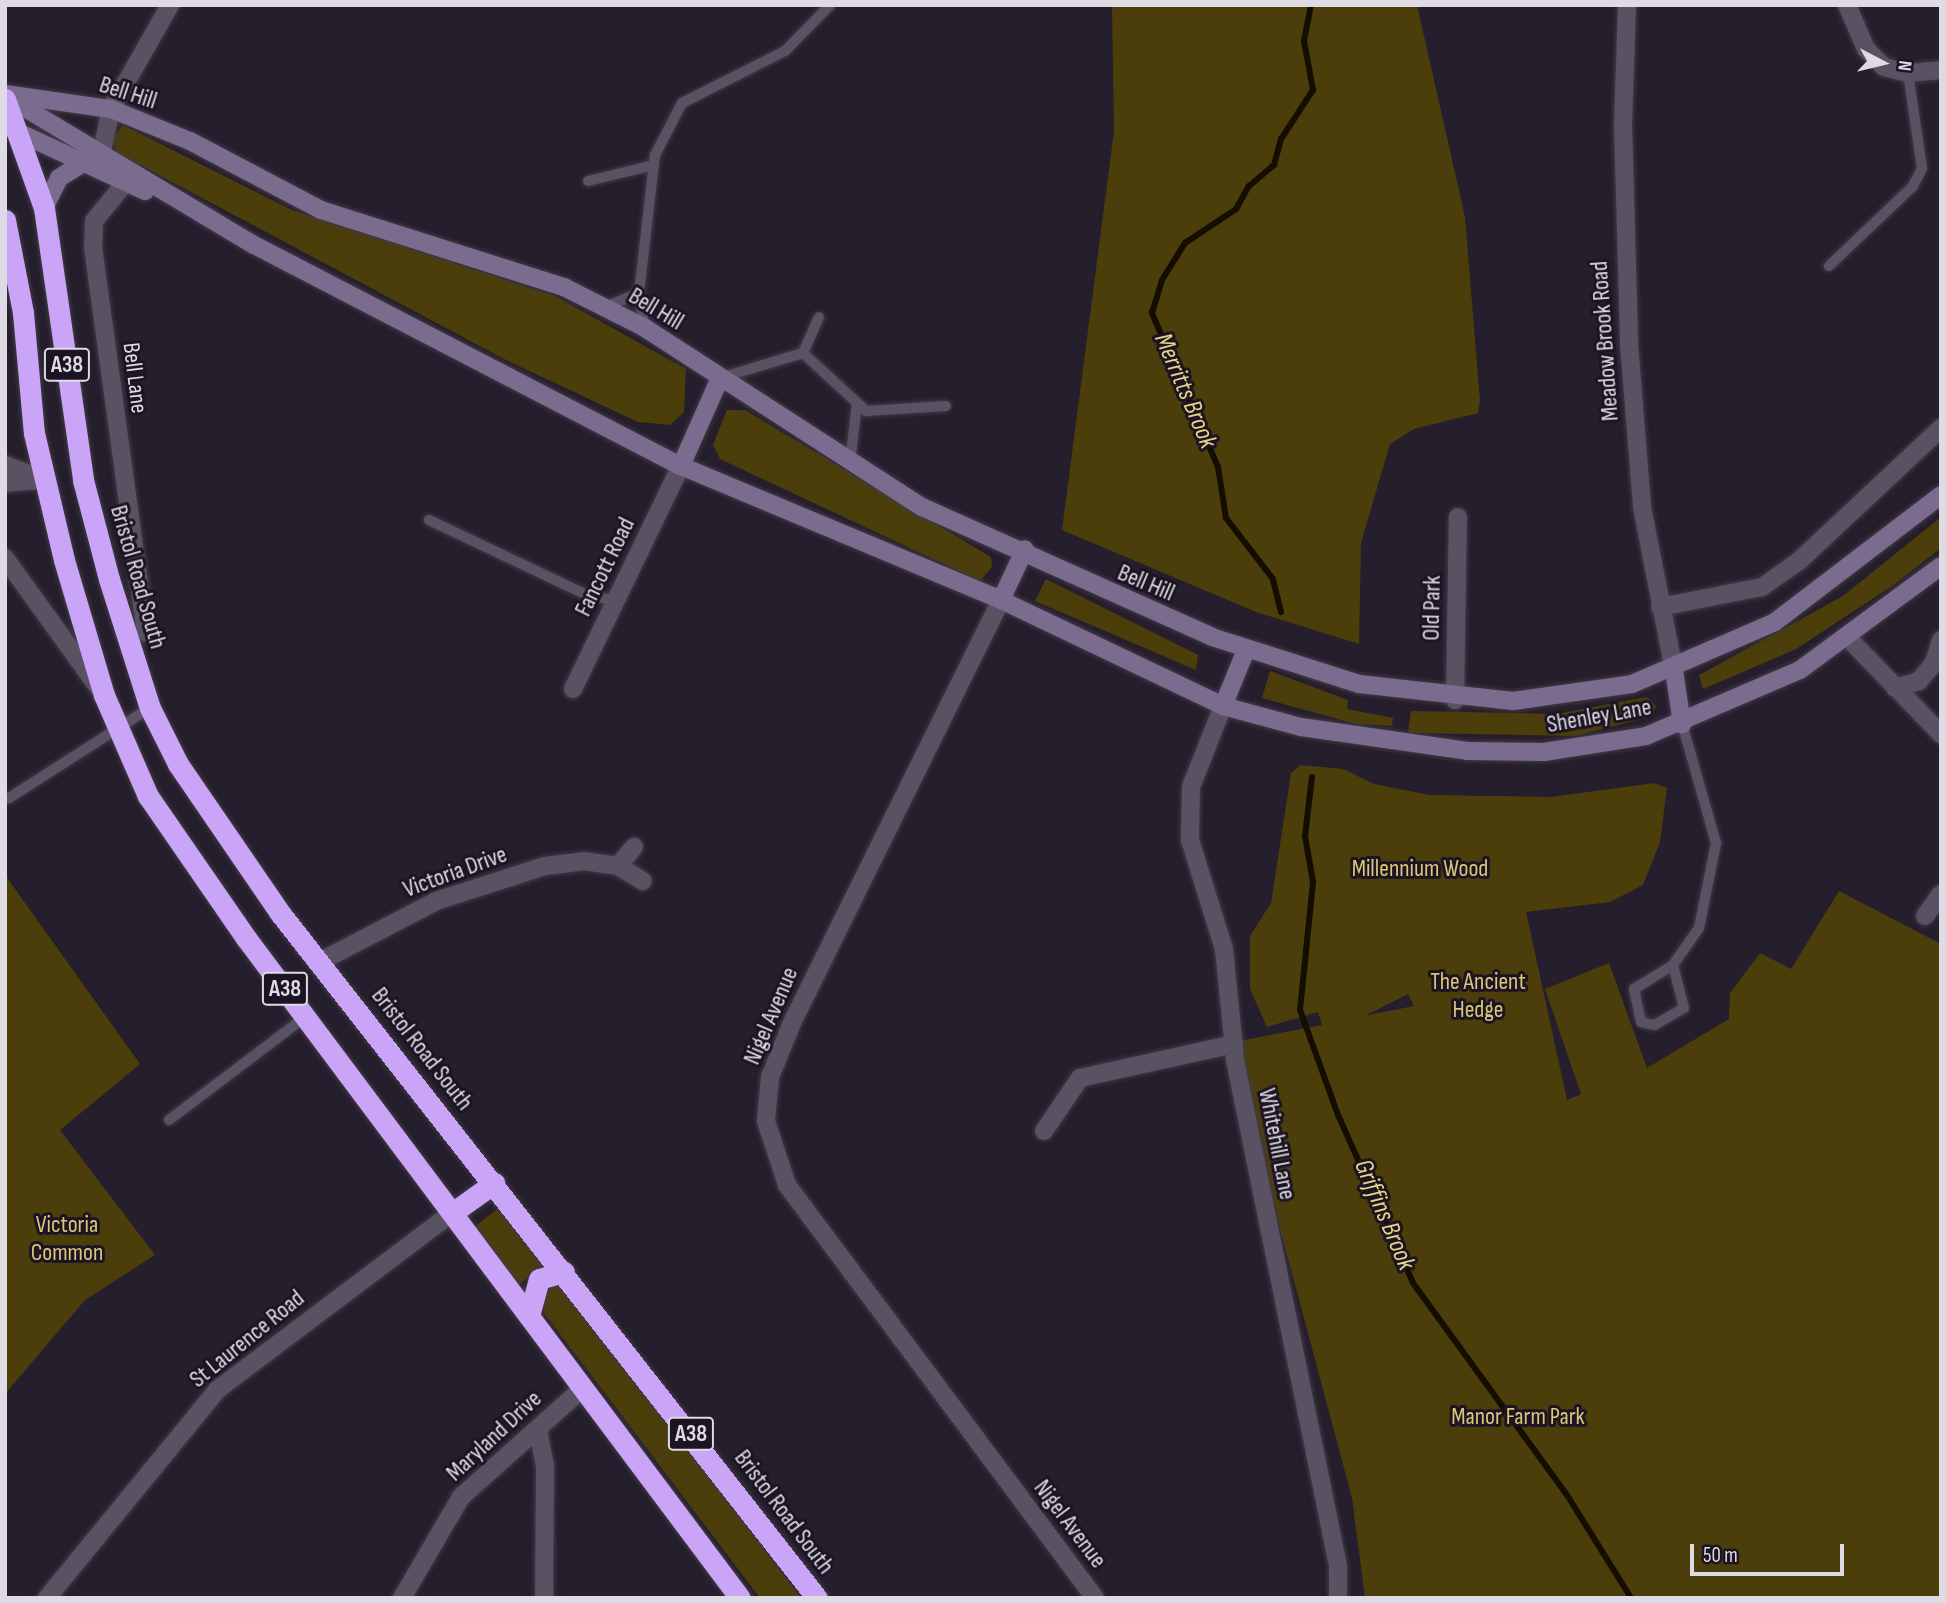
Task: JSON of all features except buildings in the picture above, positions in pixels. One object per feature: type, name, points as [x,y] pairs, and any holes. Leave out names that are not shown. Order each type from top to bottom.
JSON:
[{"type":"highway","name":"A38","points":[[5,96],[13,130],[44,208],[83,480]]},
{"type":"highway","name":"A38","points":[[5,220],[10,271],[45,480],[104,695],[116,728],[169,829],[740,1598]]},
{"type":"highway","points":[[45,480],[83,480]]},
{"type":"highway","name":"Bristol Road South","points":[[83,480],[150,708],[178,764],[319,962],[817,1598]]},
{"type":"highway","points":[[452,1213],[494,1183]]},
{"type":"highway","points":[[529,1316],[539,1279],[564,1272]]},
{"type":"main road","name":"Bell Hill","points":[[5,96],[111,109],[190,141],[321,210],[564,287],[645,328],[850,464],[922,507],[1025,549],[1094,588],[1246,650]]},
{"type":"main road","points":[[5,96],[203,215],[681,466],[1001,600],[1223,706],[1246,650]]},
{"type":"main road","points":[[13,130],[80,165],[203,215]]},
{"type":"main road","points":[[44,208],[59,178],[80,165]]},
{"type":"main road","points":[[681,466],[720,378]]},
{"type":"main road","name":"Shenley Lane","points":[[1246,650],[1359,684],[1455,699],[1559,698],[1674,670],[1775,622],[1874,553],[1941,495]]},
{"type":"main road","points":[[1001,600],[1025,549]]},
{"type":"main road","name":"Shenley Lane","points":[[1223,706],[1301,727],[1467,751],[1544,752],[1613,744],[1682,724],[1800,670],[1848,638],[1941,566]]},
{"type":"main road","points":[[1674,670],[1682,724]]},
{"type":"street","points":[[101,155],[111,109],[170,5]]},
{"type":"street","name":"Meadow Brook Road","points":[[1627,5],[1623,124],[1629,344],[1642,506],[1674,670]]},
{"type":"street","points":[[1847,5],[1866,49],[1884,67],[1908,73],[1941,70]]},
{"type":"street","name":"Bell Lane","points":[[125,183],[94,221],[93,247],[146,632]]},
{"type":"street","points":[[1660,607],[1762,587],[1799,561],[1941,428]]},
{"type":"street","points":[[5,465],[45,480]]},
{"type":"street","name":"Fancott Road","points":[[573,689],[681,466]]},
{"type":"street","points":[[5,483],[45,480]]},
{"type":"street","name":"Old Park","points":[[1455,699],[1458,517]]},
{"type":"street","points":[[5,558],[104,695]]},
{"type":"street","name":"Nigel Avenue","points":[[1001,600],[794,1018],[770,1077],[766,1121],[787,1185],[1095,1598]]},
{"type":"street","points":[[1848,638],[1941,734]]},
{"type":"street","points":[[1895,688],[1919,681],[1934,663],[1941,640]]},
{"type":"street","name":"Whitehill Lane","points":[[1223,706],[1191,787],[1190,839],[1224,948],[1234,1044],[1338,1566],[1338,1598]]},
{"type":"street","points":[[634,847],[618,866],[643,881]]},
{"type":"street","name":"Victoria Drive","points":[[319,962],[436,901],[545,866],[618,866]]},
{"type":"street","points":[[1925,916],[1941,894]]},
{"type":"street","points":[[1044,1131],[1080,1078],[1234,1044]]},
{"type":"street","name":"St Laurence Road","points":[[47,1598],[217,1390],[452,1213]]},
{"type":"street","name":"Maryland Drive","points":[[402,1598],[461,1497],[583,1388]]},
{"type":"street","points":[[538,1430],[545,1467],[544,1598]]},
{"type":"lane","points":[[645,328],[639,293],[654,165],[682,103],[713,81],[785,51],[830,5]]},
{"type":"lane","points":[[1829,266],[1913,186],[1922,168],[1908,73]]},
{"type":"lane","points":[[589,181],[654,165]]},
{"type":"lane","points":[[605,307],[639,293]]},
{"type":"lane","points":[[720,378],[803,353],[819,317]]},
{"type":"lane","points":[[803,353],[866,411],[946,406]]},
{"type":"lane","points":[[850,464],[857,403]]},
{"type":"lane","points":[[429,520],[585,594],[616,601]]},
{"type":"lane","points":[[9,798],[150,708]]},
{"type":"lane","points":[[1673,965],[1684,1008],[1654,1025],[1642,1022],[1637,982],[1673,965],[1699,928],[1716,843],[1682,724]]},
{"type":"lane","points":[[169,1120],[306,1017]]},
{"type":"green space","points":[[1112,5],[1417,5],[1465,217],[1480,401],[1478,413],[1414,429],[1390,444],[1361,543],[1359,644],[1256,612],[1062,530],[1114,131]]},
{"type":"green space","points":[[123,125],[292,210],[555,296],[686,369],[684,412],[670,425],[638,422],[504,359],[116,152],[112,139]]},
{"type":"green space","points":[[727,410],[745,410],[991,557],[992,567],[980,581],[720,459],[713,445]]},
{"type":"green space","points":[[1941,517],[1941,548],[1892,586],[1796,649],[1703,689],[1699,675],[1843,596]]},
{"type":"green space","points":[[1046,579],[1198,655],[1196,670],[1035,601]]},
{"type":"green space","points":[[1270,671],[1348,700],[1347,709],[1393,718],[1392,726],[1356,724],[1262,698]]},
{"type":"green space","points":[[1647,697],[1656,706],[1652,716],[1575,736],[1408,733],[1411,711],[1557,714]]},
{"type":"green space","points":[[1301,765],[1343,769],[1374,784],[1429,795],[1551,797],[1654,783],[1667,788],[1660,842],[1643,885],[1610,902],[1526,912],[1567,1100],[1581,1094],[1545,989],[1609,963],[1647,1068],[1729,1019],[1730,993],[1760,953],[1791,969],[1839,891],[1941,944],[1941,1598],[1365,1598],[1352,1498],[1235,1060],[1239,1041],[1322,1025],[1318,1012],[1267,1027],[1250,989],[1250,936],[1271,903],[1291,773]],"holes":[[[1408,994],[1414,1006],[1366,1016]]]},
{"type":"green space","name":"Victoria Common","points":[[5,875],[140,1064],[60,1130],[155,1255],[85,1300],[5,1394]]},
{"type":"green space","points":[[501,1206],[546,1264],[518,1286],[473,1228]]},
{"type":"green space","points":[[554,1285],[571,1291],[801,1598],[760,1598],[544,1313],[543,1293]]},
{"type":"waterway","name":"Merritts Brook","points":[[1281,612],[1273,579],[1226,518],[1218,467],[1152,313],[1162,280],[1185,243],[1236,209],[1249,186],[1274,165],[1281,139],[1313,90],[1304,41],[1311,5]]},
{"type":"waterway","name":"Griffins Brook","points":[[1312,777],[1305,836],[1313,882],[1300,1010],[1338,1115],[1413,1283],[1567,1495],[1631,1598]]},
{"type":"park label","name":"Millennium Wood","points":[[1420,869]]},
{"type":"park label","name":"The Ancient Hedge","points":[[1478,996]]},
{"type":"park label","name":"Manor Farm Park","points":[[1518,1417]]}]
